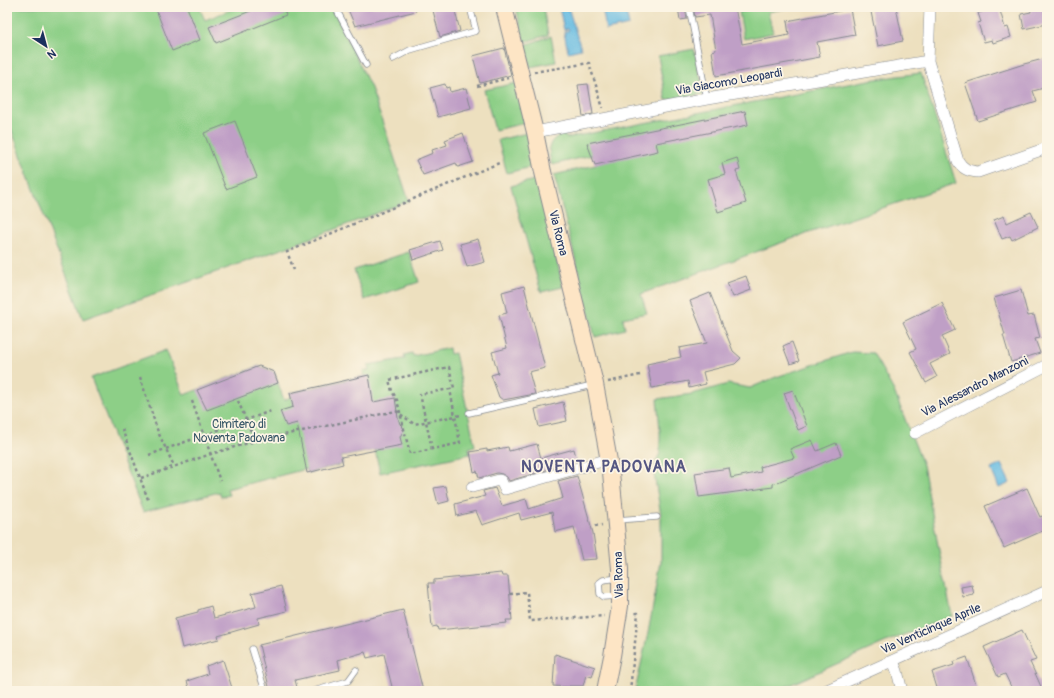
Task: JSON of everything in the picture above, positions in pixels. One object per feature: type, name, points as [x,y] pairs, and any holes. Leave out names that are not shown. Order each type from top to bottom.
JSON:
[{"type":"street","name":"Via Roma","points":[[504,7],[595,384],[609,459],[616,520],[620,596],[619,615],[605,691]]},
{"type":"street","points":[[930,7],[928,61],[958,161],[962,167],[969,171],[978,172],[1047,148]]},
{"type":"street","name":"Via Giacomo Leopardi","points":[[535,132],[707,99],[928,61]]},
{"type":"street","name":"Via Alessandro Manzoni","points":[[915,433],[1047,365]]},
{"type":"street","points":[[472,487],[499,480],[505,489],[609,459]]},
{"type":"street","name":"Via Venticinque Aprile","points":[[825,691],[1047,591]]},
{"type":"street","points":[[893,660],[902,691]]},
{"type":"lane","points":[[335,7],[366,65]]},
{"type":"lane","points":[[393,59],[410,50],[476,31],[470,7]]},
{"type":"lane","points":[[689,7],[707,99]]},
{"type":"lane","points":[[469,413],[595,384]]},
{"type":"lane","points":[[616,520],[657,517]]},
{"type":"lane","points":[[620,578],[603,580],[599,583],[598,588],[600,594],[604,597],[620,596]]},
{"type":"lane","points":[[252,650],[265,691]]},
{"type":"lane","points":[[314,691],[328,689],[348,681],[356,670]]},
{"type":"path","points":[[538,71],[589,63],[607,118]]},
{"type":"path","points":[[477,86],[511,78]]},
{"type":"path","points":[[294,270],[287,252],[499,163]]},
{"type":"path","points":[[432,449],[420,394],[454,388],[449,367],[389,380],[392,391],[397,400],[410,454],[460,443],[450,389]]},
{"type":"path","points":[[595,384],[640,374]]},
{"type":"path","points":[[140,377],[158,432],[174,466]]},
{"type":"path","points":[[192,401],[220,482]]},
{"type":"path","points":[[238,401],[255,441]]},
{"type":"path","points":[[149,456],[271,411]]},
{"type":"path","points":[[141,478],[174,466],[255,441],[396,411],[414,424],[469,413]]},
{"type":"path","points":[[122,429],[149,502]]},
{"type":"path","points":[[510,594],[527,592],[530,621],[604,616]]},
{"type":"path","points":[[628,612],[638,613],[630,691]]},
{"type":"green space","points":[[7,7],[199,7],[205,20],[238,7],[332,7],[371,88],[409,201],[293,245],[83,319],[7,118]]},
{"type":"green space","points":[[516,7],[543,7],[548,35],[524,42]]},
{"type":"green space","points":[[744,7],[793,7],[768,12],[773,33],[744,39],[739,12],[745,11]]},
{"type":"green space","points":[[551,36],[556,62],[530,67],[525,45]]},
{"type":"green space","points":[[694,49],[704,94],[666,100],[658,56]]},
{"type":"green space","points":[[921,73],[956,183],[797,237],[641,294],[647,313],[623,318],[625,329],[595,337],[554,175],[596,165],[592,155],[552,165],[549,150],[551,142],[554,139],[564,134],[566,138],[869,80]]},
{"type":"green space","points":[[517,83],[525,123],[495,130],[484,90]]},
{"type":"green space","points":[[527,133],[535,166],[507,173],[498,140]]},
{"type":"green space","points":[[538,179],[563,287],[541,292],[511,186]]},
{"type":"green space","points":[[409,252],[419,282],[364,300],[354,270]]},
{"type":"green space","name":"Cimitero di Noventa Padovana","points":[[449,348],[450,354],[455,353],[475,446],[469,448],[470,454],[380,473],[375,450],[341,457],[343,464],[308,473],[306,469],[227,489],[229,495],[221,497],[219,492],[143,512],[91,378],[166,350],[184,395],[259,366],[274,372],[284,400],[291,397],[290,393],[364,376],[363,371],[369,370],[368,365],[405,359],[404,355],[412,353],[413,356]]},
{"type":"green space","points":[[852,352],[873,353],[894,391],[923,465],[952,616],[888,641],[776,691],[635,691],[648,633],[661,562],[661,515],[653,468],[660,453],[660,430],[657,399],[692,394],[728,384],[750,388],[776,377]]},
{"type":"water","points":[[559,7],[568,7],[581,49],[568,52],[564,32],[569,30],[568,28],[564,30]]},
{"type":"water","points":[[602,7],[625,7],[629,25],[606,30]]},
{"type":"water","points":[[1001,464],[1010,483],[999,488],[991,469]]},
{"type":"building","points":[[155,7],[187,7],[200,40],[172,51]]},
{"type":"building","points":[[261,7],[283,7],[286,15],[216,43],[209,27]]},
{"type":"building","points":[[347,7],[415,7],[416,11],[355,26]]},
{"type":"building","points":[[432,7],[454,7],[460,31],[440,37]]},
{"type":"building","points":[[678,7],[685,7],[687,19],[680,20]]},
{"type":"building","points":[[693,7],[735,7],[742,44],[789,35],[787,21],[850,9],[855,35],[817,42],[820,57],[716,76],[712,51],[716,50],[710,15],[695,17]]},
{"type":"building","points":[[870,7],[896,7],[903,41],[878,46]]},
{"type":"building","points":[[984,7],[999,7],[1005,28],[1008,27],[1011,37],[993,43],[992,40],[984,42],[978,23],[981,22],[978,13],[986,11]]},
{"type":"building","points":[[1030,7],[1047,7],[1047,24],[1024,29],[1021,14],[1031,12]]},
{"type":"building","points":[[504,48],[511,75],[480,83],[473,56]]},
{"type":"building","points":[[1047,58],[1047,87],[1033,91],[1037,102],[978,121],[965,83]]},
{"type":"building","points":[[445,84],[446,88],[449,87],[450,92],[466,88],[471,108],[438,117],[430,88]]},
{"type":"building","points":[[588,84],[593,114],[583,116],[578,85]]},
{"type":"building","points":[[745,111],[748,125],[656,143],[658,151],[595,165],[587,143]]},
{"type":"building","points":[[235,121],[257,177],[226,189],[204,133]]},
{"type":"building","points":[[463,133],[473,162],[458,167],[456,163],[423,175],[416,160],[433,153],[432,150],[447,145],[445,140]]},
{"type":"building","points":[[737,158],[740,170],[736,171],[746,203],[718,212],[708,179],[725,174],[722,163]]},
{"type":"building","points":[[1031,212],[1038,227],[1012,240],[1010,236],[1002,239],[994,220],[1004,216],[1007,223]]},
{"type":"building","points":[[478,239],[485,262],[467,267],[460,244]]},
{"type":"building","points":[[440,241],[443,250],[413,260],[410,250]]},
{"type":"building","points":[[746,276],[751,290],[733,297],[727,283]]},
{"type":"building","points":[[524,286],[545,368],[529,372],[535,394],[503,400],[499,397],[491,375],[498,373],[492,352],[507,348],[499,315],[507,313],[502,292]]},
{"type":"building","points":[[1021,290],[1028,316],[1034,315],[1040,338],[1035,339],[1040,353],[1011,362],[994,298]]},
{"type":"building","points":[[710,293],[733,351],[741,358],[735,364],[703,372],[706,384],[689,388],[688,381],[652,388],[647,364],[681,357],[679,348],[707,343],[690,301]]},
{"type":"building","points":[[942,303],[955,330],[942,336],[950,354],[930,364],[937,377],[926,383],[910,352],[916,349],[903,322]]},
{"type":"building","points":[[792,342],[799,361],[790,364],[783,346]]},
{"type":"building","points":[[259,366],[274,372],[278,383],[207,410],[197,390]]},
{"type":"building","points":[[369,375],[373,402],[395,398],[398,418],[403,427],[400,437],[402,445],[341,457],[343,464],[307,473],[297,423],[286,426],[280,411],[293,407],[290,393]]},
{"type":"building","points":[[793,390],[807,426],[798,430],[784,393]]},
{"type":"building","points":[[563,402],[567,421],[539,427],[535,409]]},
{"type":"building","points":[[812,440],[817,451],[836,443],[841,455],[773,484],[773,487],[699,497],[695,473],[729,468],[731,478],[761,472],[760,467],[794,458],[790,449]]},
{"type":"building","points":[[537,444],[541,458],[574,449],[577,461],[509,481],[507,477],[502,474],[497,473],[479,478],[477,471],[474,472],[470,452],[487,449],[487,451],[508,447],[509,451]]},
{"type":"building","points":[[577,476],[593,533],[597,559],[582,560],[574,527],[555,532],[552,512],[521,520],[519,513],[482,525],[476,511],[457,516],[455,504],[485,496],[483,491],[495,488],[502,506],[526,499],[529,509],[563,498],[558,481]]},
{"type":"building","points":[[446,486],[449,501],[438,504],[434,488]]},
{"type":"building","points":[[1027,488],[1040,517],[1047,514],[1047,529],[1004,548],[985,506]]},
{"type":"building","points":[[501,573],[502,576],[508,576],[512,620],[506,620],[507,623],[438,630],[437,626],[432,627],[428,583],[434,583],[434,580]]},
{"type":"building","points":[[972,585],[974,595],[963,597],[961,587]]},
{"type":"building","points":[[281,586],[287,611],[258,618],[259,624],[218,636],[219,639],[182,648],[175,618],[198,612],[198,610],[211,606],[214,618],[256,607],[252,593]]},
{"type":"building","points":[[403,610],[423,691],[393,691],[384,654],[367,658],[365,652],[338,660],[340,670],[295,680],[298,691],[270,691],[259,645]]},
{"type":"building","points":[[1022,630],[1036,660],[1030,662],[1043,691],[1013,691],[1005,674],[998,677],[984,647]]},
{"type":"building","points":[[555,654],[595,667],[592,677],[586,675],[583,686],[553,686]]},
{"type":"building","points":[[967,657],[978,691],[938,691],[932,672],[954,665],[953,662]]},
{"type":"building","points":[[223,660],[233,691],[190,691],[187,681],[208,674],[206,666]]},
{"type":"district","name":"NOVENTA PADOVANA","points":[[604,467]]}]
